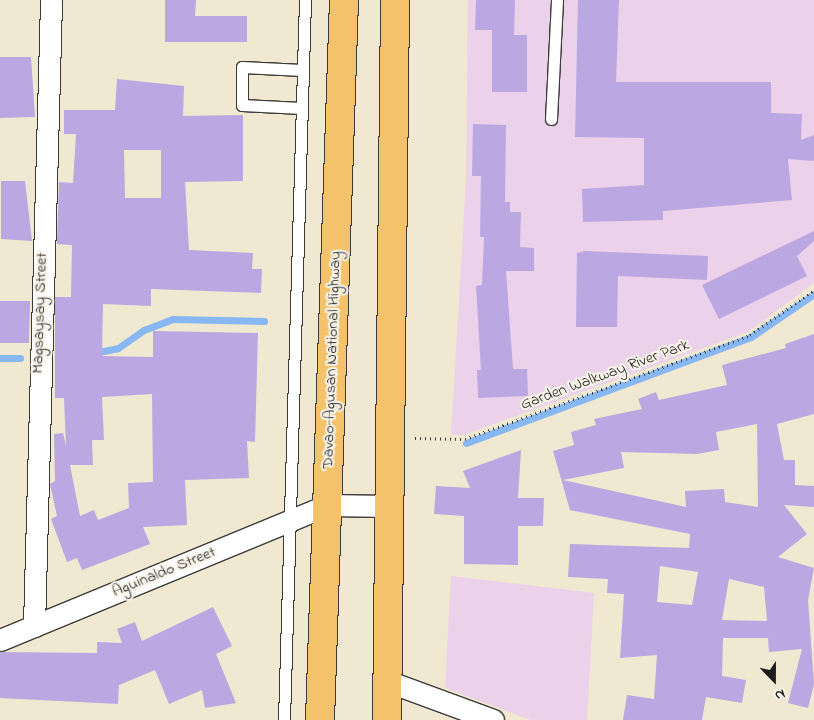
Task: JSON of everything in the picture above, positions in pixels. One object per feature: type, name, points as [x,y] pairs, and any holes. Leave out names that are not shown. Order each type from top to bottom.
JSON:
[{"type":"highway","name":"Davao-Agusan National Highway","points":[[320,720],[344,0]]},
{"type":"highway","points":[[386,720],[395,0]]},
{"type":"street","name":"Magsaysay Street","points":[[34,626],[51,0]]},
{"type":"street","name":"Aguinaldo Street","points":[[0,640],[327,505]]},
{"type":"street","points":[[327,505],[389,506]]},
{"type":"street","points":[[387,681],[494,720]]},
{"type":"lane","points":[[284,720],[287,521],[305,0]]},
{"type":"lane","points":[[551,118],[557,0]]},
{"type":"lane","points":[[301,108],[242,104],[242,68],[302,70]]},
{"type":"path","name":"Garden Walkway River Park","points":[[390,436],[465,440],[750,335],[814,290]]},
{"type":"shaded area","points":[[468,0],[814,0],[814,283],[748,332],[463,435],[451,435],[466,179]]},
{"type":"shaded area","points":[[451,576],[594,593],[587,720],[531,720],[445,688]]},
{"type":"building","points":[[165,0],[196,0],[195,16],[247,16],[247,42],[165,42]]},
{"type":"building","points":[[476,0],[515,0],[514,35],[527,35],[527,92],[492,92],[492,30],[475,30]]},
{"type":"building","points":[[578,0],[619,0],[616,82],[771,82],[771,113],[802,114],[801,140],[814,135],[814,161],[788,159],[792,200],[663,211],[663,220],[583,222],[582,189],[644,185],[644,138],[575,137]]},
{"type":"building","points":[[0,57],[31,57],[35,117],[0,118]]},
{"type":"building","points":[[117,79],[184,86],[183,116],[243,115],[243,181],[185,182],[189,250],[253,253],[252,269],[262,269],[261,293],[151,289],[151,306],[103,304],[102,356],[153,357],[153,331],[258,333],[255,442],[247,441],[249,478],[185,480],[187,525],[143,527],[150,544],[82,570],[77,558],[67,562],[51,519],[57,516],[50,484],[55,481],[54,434],[63,433],[66,446],[64,398],[55,398],[55,297],[71,297],[72,245],[57,244],[59,182],[73,183],[76,134],[64,134],[64,110],[115,110]],"holes":[[[124,150],[161,150],[161,198],[125,198]],[[152,394],[153,482],[128,483],[129,508],[98,520],[94,510],[80,516],[70,465],[93,465],[92,440],[104,440],[102,397]]]},
{"type":"building","points":[[473,124],[506,125],[505,202],[510,202],[510,212],[521,212],[520,247],[534,248],[534,271],[506,271],[513,369],[527,369],[528,396],[478,398],[477,370],[481,370],[476,286],[482,285],[484,237],[480,237],[481,176],[472,176]]},
{"type":"building","points":[[1,181],[25,181],[32,241],[1,239]]},
{"type":"building","points":[[814,231],[814,241],[797,256],[807,276],[719,319],[702,285]]},
{"type":"building","points":[[585,251],[708,256],[707,280],[618,276],[617,327],[576,327],[577,253]]},
{"type":"building","points":[[0,301],[30,301],[29,343],[0,343]]},
{"type":"building","points":[[814,334],[814,414],[777,424],[784,460],[795,460],[795,485],[814,486],[814,507],[784,505],[807,534],[778,557],[814,568],[808,600],[814,684],[808,708],[788,703],[802,649],[769,652],[768,638],[723,638],[722,676],[746,680],[742,703],[706,697],[702,720],[623,720],[627,695],[654,699],[657,655],[620,658],[624,594],[607,593],[608,579],[568,577],[570,544],[689,548],[690,534],[570,510],[553,451],[574,445],[571,432],[596,425],[594,419],[642,409],[638,399],[656,392],[659,400],[727,385],[722,365],[786,348],[785,344]],"holes":[[[757,424],[758,507],[725,502],[724,489],[685,491],[686,507],[563,480],[624,468],[621,452],[697,454],[719,450],[716,432]],[[660,566],[698,572],[692,605],[657,602]],[[729,579],[764,587],[767,621],[722,620]]]},
{"type":"building","points":[[521,450],[518,498],[544,498],[543,526],[518,526],[518,565],[464,564],[464,516],[434,514],[436,486],[470,488],[463,471]]},
{"type":"building","points":[[213,607],[232,646],[216,654],[236,703],[205,708],[202,690],[169,704],[155,670],[119,685],[118,704],[0,698],[0,652],[97,653],[97,642],[122,643],[117,629],[135,622],[142,641]]},
{"type":"waterway","points":[[466,443],[751,337],[814,294]]},
{"type":"waterway","points":[[93,353],[118,348],[144,330],[173,319],[264,321]]},
{"type":"waterway","points":[[0,358],[20,358]]}]
